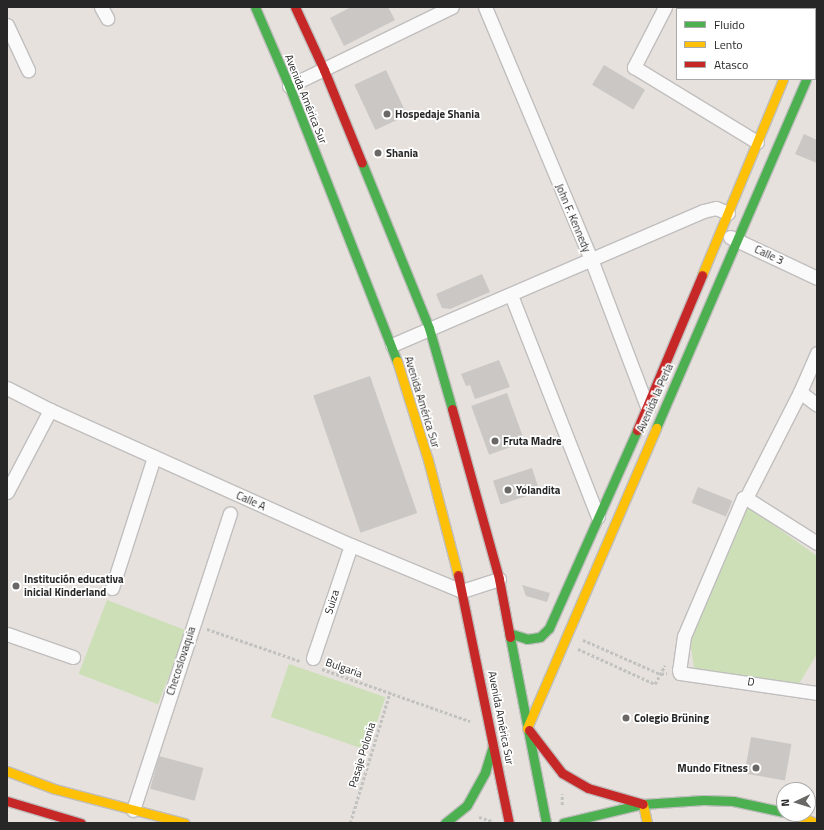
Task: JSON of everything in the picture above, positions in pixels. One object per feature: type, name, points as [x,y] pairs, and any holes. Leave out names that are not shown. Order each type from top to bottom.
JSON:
[{"type":"main road","name":"Avenida América Sur","points":[[254,7],[289,86],[392,345],[428,460],[462,591],[509,823]]},
{"type":"main road","points":[[295,7],[324,70],[429,328],[499,579],[526,728],[546,823]]},
{"type":"main road","name":"Avenida la Perla","points":[[509,633],[527,639],[540,637],[549,628],[647,407],[783,80]]},
{"type":"main road","name":"Avenida la Perla","points":[[526,728],[653,432],[738,240],[806,80]]},
{"type":"main road","points":[[526,728],[562,773],[588,788],[643,804]]},
{"type":"main road","points":[[445,823],[467,805],[485,772],[494,743]]},
{"type":"main road","points":[[7,771],[55,789],[185,823]]},
{"type":"main road","points":[[563,823],[643,804],[703,800],[733,801],[776,810]]},
{"type":"main road","points":[[7,801],[81,823]]},
{"type":"main road","points":[[643,804],[648,823]]},
{"type":"street","points":[[289,86],[452,7]]},
{"type":"street","name":"John F. Kennedy","points":[[485,7],[591,259],[647,407],[653,432]]},
{"type":"street","points":[[664,7],[634,67],[757,142]]},
{"type":"street","points":[[7,25],[28,70]]},
{"type":"street","points":[[392,345],[703,211],[716,208],[728,213]]},
{"type":"street","name":"Calle 3","points":[[720,232],[817,278]]},
{"type":"street","points":[[511,295],[598,517]]},
{"type":"street","points":[[682,672],[684,636],[743,498],[746,498],[800,392],[817,353]]},
{"type":"street","name":"Calle A","points":[[7,388],[50,410],[351,545],[462,591]]},
{"type":"street","points":[[800,392],[817,405]]},
{"type":"street","points":[[7,492],[50,410]]},
{"type":"street","points":[[112,588],[154,457]]},
{"type":"street","points":[[746,498],[817,543]]},
{"type":"street","name":"Checoslovaquia","points":[[133,810],[230,513]]},
{"type":"street","name":"Suiza","points":[[310,661],[351,545]]},
{"type":"street","points":[[462,591],[499,579]]},
{"type":"street","points":[[7,634],[73,657]]},
{"type":"street","name":"D","points":[[682,672],[817,693]]},
{"type":"path","points":[[193,625],[310,661]]},
{"type":"path","points":[[567,634],[661,674],[682,672]]},
{"type":"path","points":[[563,642],[655,684],[661,674]]},
{"type":"path","name":"Bulgaria","points":[[322,669],[478,724],[490,724]]},
{"type":"path","name":"Pasaje Polonia","points":[[350,823],[390,692]]},
{"type":"green space","points":[[747,506],[817,556],[817,654],[797,687],[701,672],[694,668],[690,640],[692,629]]},
{"type":"green space","points":[[107,600],[186,630],[158,704],[79,674]]},
{"type":"green space","points":[[289,664],[385,697],[367,750],[271,717]]},
{"type":"building","points":[[351,7],[388,7],[395,20],[344,46],[330,18]]},
{"type":"building","points":[[604,65],[645,90],[633,109],[592,85]]},
{"type":"building","points":[[386,70],[407,115],[375,130],[354,85]]},
{"type":"building","points":[[804,134],[817,140],[817,163],[795,154]]},
{"type":"building","points":[[482,274],[490,292],[450,309],[442,308],[436,294]]},
{"type":"building","points":[[499,360],[510,387],[475,399],[470,385],[466,386],[461,374]]},
{"type":"building","points":[[370,376],[417,513],[360,533],[313,396]]},
{"type":"building","points":[[507,393],[525,442],[489,455],[471,406]]},
{"type":"building","points":[[532,468],[540,492],[501,504],[493,481]]},
{"type":"building","points":[[698,487],[732,501],[726,517],[692,503]]},
{"type":"building","points":[[522,585],[550,593],[547,602],[526,596]]},
{"type":"building","points":[[751,737],[791,744],[785,781],[745,773]]},
{"type":"building","points":[[159,756],[203,768],[195,801],[150,789]]},
{"type":"traffic: fast","points":[[255,7],[289,86],[397,361]]},
{"type":"traffic: fast","points":[[656,428],[806,80]]},
{"type":"traffic: fast","points":[[362,163],[429,328],[452,409]]},
{"type":"traffic: fast","points":[[509,633],[527,639],[540,637],[549,628],[637,430]]},
{"type":"traffic: fast","points":[[510,637],[546,823]]},
{"type":"traffic: fast","points":[[445,823],[467,805],[485,772],[493,746]]},
{"type":"traffic: fast","points":[[563,823],[643,804],[703,800],[733,801],[776,810]]},
{"type":"traffic: slow","points":[[702,275],[783,80]]},
{"type":"traffic: slow","points":[[397,361],[428,460],[458,575]]},
{"type":"traffic: slow","points":[[527,728],[656,428]]},
{"type":"traffic: slow","points":[[7,771],[55,789],[185,823]]},
{"type":"traffic: slow","points":[[643,804],[647,823]]},
{"type":"traffic: jam","points":[[295,7],[324,70],[362,163]]},
{"type":"traffic: jam","points":[[637,430],[702,275]]},
{"type":"traffic: jam","points":[[452,409],[499,579],[510,637]]},
{"type":"traffic: jam","points":[[458,575],[509,823]]},
{"type":"traffic: jam","points":[[529,730],[562,773],[588,788],[643,804]]},
{"type":"traffic: jam","points":[[7,801],[81,823]]},
{"type":"place","name":"Hospedaje Shania","points":[[387,114]]},
{"type":"place","name":"Shania","points":[[378,153]]},
{"type":"place","name":"Fruta Madre","points":[[495,441]]},
{"type":"place","name":"Yolandita","points":[[508,490]]},
{"type":"place","name":"Institución educativa inicial Kinderland","points":[[16,586]]},
{"type":"place","name":"Colegio Brüning","points":[[626,718]]},
{"type":"place","name":"Mundo Fitness","points":[[756,768]]}]
